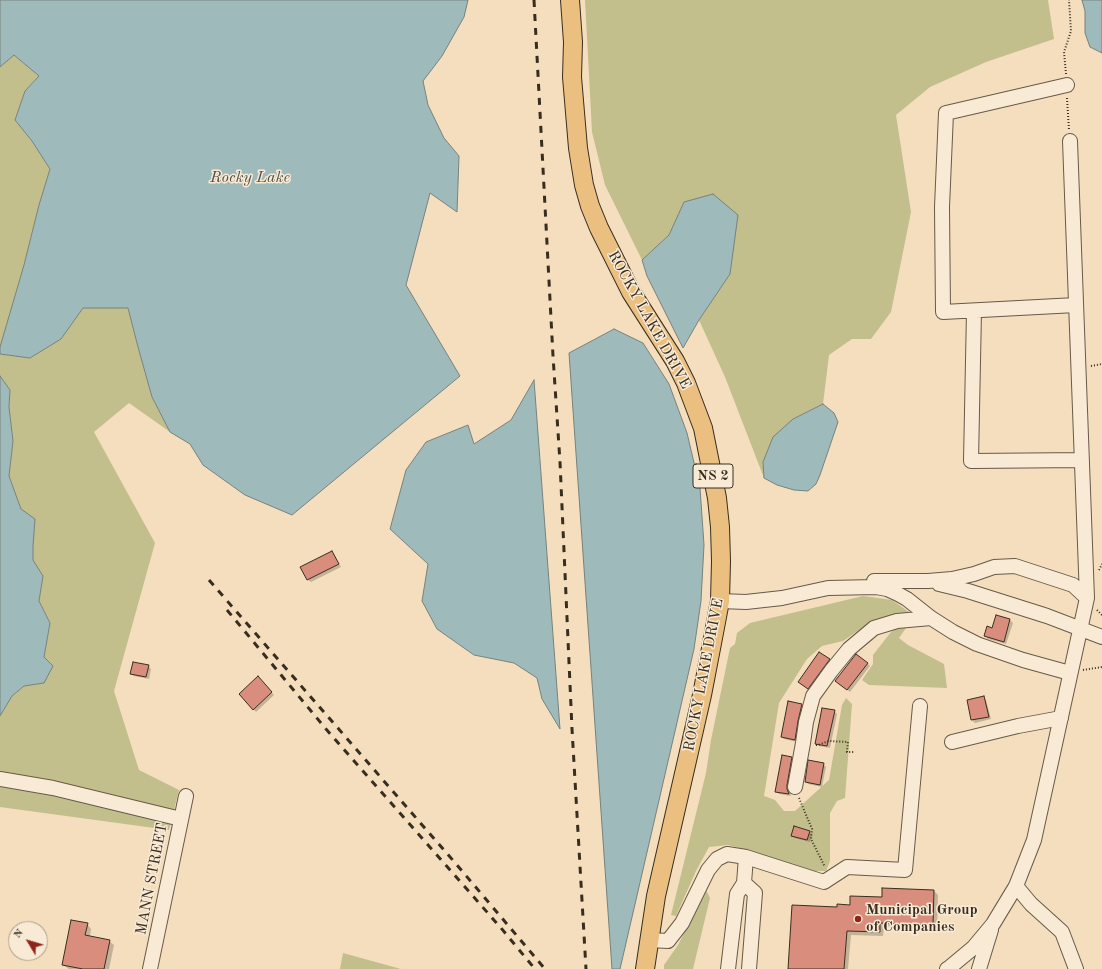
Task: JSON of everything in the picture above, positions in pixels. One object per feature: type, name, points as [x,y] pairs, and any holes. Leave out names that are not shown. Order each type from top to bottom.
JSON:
[{"type":"main road","name":"ROCKY LAKE DRIVE","points":[[570,0],[573,42],[572,77],[578,148],[584,185],[599,228],[631,292],[675,361],[686,383],[703,428],[717,498],[720,526],[720,601],[714,638],[656,896],[650,940],[644,969]]},
{"type":"street","points":[[1067,85],[946,113],[942,207],[943,312],[1076,305]]},
{"type":"street","points":[[947,969],[973,948],[993,924],[1016,886],[1034,840],[1087,598],[1070,141]]},
{"type":"street","points":[[974,311],[971,461],[1082,460]]},
{"type":"street","points":[[720,601],[746,602],[782,598],[828,588],[880,581],[928,581],[952,579],[974,574],[994,567],[1015,566],[1073,585],[1087,598]]},
{"type":"street","points":[[928,581],[968,591],[1047,616],[1102,637]]},
{"type":"street","points":[[828,588],[876,587],[887,589],[908,599],[931,618],[953,632],[977,644],[1070,674]]},
{"type":"street","points":[[795,787],[806,722],[813,696],[831,671],[849,649],[874,628],[897,621],[931,618]]},
{"type":"street","points":[[650,940],[668,941],[682,923],[708,870],[717,858],[727,854],[746,857],[824,882],[847,867],[905,870],[920,706]]},
{"type":"street","points":[[952,742],[1018,726],[1061,718]]},
{"type":"street","points":[[0,779],[53,788],[181,819]]},
{"type":"street","name":"MANN STREET","points":[[150,969],[159,932],[186,796]]},
{"type":"street","points":[[728,969],[737,894],[744,883],[746,857]]},
{"type":"street","points":[[744,883],[755,893],[749,969]]},
{"type":"street","points":[[1016,886],[1031,904],[1062,932],[1076,969]]},
{"type":"street","points":[[979,969],[993,924]]},
{"type":"path","points":[[1070,674],[1102,667]]},
{"type":"path","points":[[803,743],[818,745],[829,741],[848,742],[847,752],[855,752]]},
{"type":"path","points":[[795,787],[812,829],[810,839],[830,878]]},
{"type":"shaded area","points":[[585,0],[1048,0],[1054,39],[986,62],[930,87],[896,115],[911,212],[891,312],[871,339],[852,339],[829,355],[823,404],[793,419],[763,462],[764,478],[725,377],[699,320],[730,274],[684,202],[669,235],[642,260],[605,185],[592,132]]},
{"type":"shaded area","points":[[14,55],[39,76],[25,91],[15,120],[32,141],[50,169],[0,347],[0,67]]},
{"type":"shaded area","points":[[83,308],[128,308],[152,397],[170,432],[129,403],[94,432],[155,543],[114,691],[139,770],[179,790],[169,830],[0,807],[0,716],[12,696],[24,686],[44,683],[44,657],[50,623],[39,601],[43,576],[33,560],[33,546],[9,476],[13,441],[9,407],[10,390],[0,376],[0,354],[30,358],[61,339]]},
{"type":"shaded area","points":[[863,596],[892,600],[909,612],[897,617],[878,620],[862,628],[843,641],[822,646],[807,659],[779,703],[764,796],[775,800],[784,811],[795,811],[829,780],[842,705],[846,698],[852,704],[845,798],[837,801],[830,813],[830,861],[826,871],[811,871],[728,845],[709,847],[696,871],[676,916],[671,915],[706,773],[711,740],[730,648],[735,644],[737,633],[750,623]]},
{"type":"shaded area","points":[[899,627],[906,628],[899,638],[908,645],[944,664],[947,688],[869,685],[862,680],[873,664],[873,655],[891,632]]},
{"type":"shaded area","points":[[706,890],[710,898],[693,969],[664,969],[664,965],[678,945]]},
{"type":"shaded area","points":[[343,953],[401,969],[340,969]]},
{"type":"water","name":"Rocky Lake","points":[[0,0],[468,0],[464,17],[442,56],[423,81],[428,105],[444,138],[459,156],[457,212],[430,193],[406,285],[460,376],[292,515],[245,495],[203,465],[190,444],[170,432],[152,397],[128,308],[83,308],[61,339],[30,358],[0,354],[0,347],[50,169],[32,141],[15,120],[25,91],[39,76],[14,55],[0,67]]},
{"type":"water","points":[[1082,0],[1102,0],[1102,53],[1090,47],[1085,33],[1085,11]]},
{"type":"water","points":[[713,194],[738,215],[730,274],[699,320],[683,348],[647,276],[642,260],[669,235],[684,202]]},
{"type":"water","points":[[614,329],[643,343],[669,384],[687,433],[700,488],[704,545],[701,601],[694,649],[620,969],[612,969],[569,353]]},
{"type":"water","points":[[0,376],[10,390],[9,407],[13,441],[9,476],[21,509],[35,519],[33,560],[43,576],[39,601],[50,623],[44,657],[53,666],[44,683],[24,686],[12,696],[0,716]]},
{"type":"water","points":[[534,380],[560,729],[542,699],[537,678],[514,663],[474,655],[437,629],[422,601],[428,564],[390,529],[406,470],[426,442],[468,425],[474,444],[511,420]]},
{"type":"water","points":[[823,404],[834,413],[838,422],[816,484],[808,491],[794,490],[777,485],[764,478],[763,462],[773,437],[793,419]]},
{"type":"building","points":[[332,551],[339,564],[307,580],[300,567]]},
{"type":"building","points":[[996,615],[1010,619],[1004,642],[984,636],[987,626],[992,628]]},
{"type":"building","points":[[819,652],[830,659],[808,689],[798,682]]},
{"type":"building","points":[[856,654],[868,663],[847,690],[835,681]]},
{"type":"building","points":[[133,662],[149,665],[146,677],[130,674]]},
{"type":"building","points":[[258,676],[272,692],[253,710],[239,694]]},
{"type":"building","points":[[984,696],[989,717],[971,720],[967,700]]},
{"type":"building","points":[[788,701],[802,704],[795,740],[781,737]]},
{"type":"building","points":[[822,708],[835,710],[827,746],[815,744]]},
{"type":"building","points":[[782,755],[792,757],[787,785],[789,794],[775,792]]},
{"type":"building","points":[[808,760],[824,763],[820,785],[805,782]]},
{"type":"building","points":[[794,826],[810,831],[807,840],[791,836]]},
{"type":"building","points":[[882,888],[934,890],[933,925],[880,923],[880,932],[847,931],[844,969],[788,969],[792,905],[837,907],[837,904],[850,905],[850,896],[882,897]]},
{"type":"building","points":[[71,920],[88,923],[85,935],[110,940],[104,969],[83,969],[62,965]]},
{"type":"railway","points":[[534,0],[560,462],[572,729],[586,969]]},
{"type":"railway","points":[[209,580],[457,865],[545,969]]},
{"type":"railway","points":[[227,610],[326,729],[501,928],[535,969]]},
{"type":"place","name":"Municipal Group of Companies","points":[[858,919]]}]
